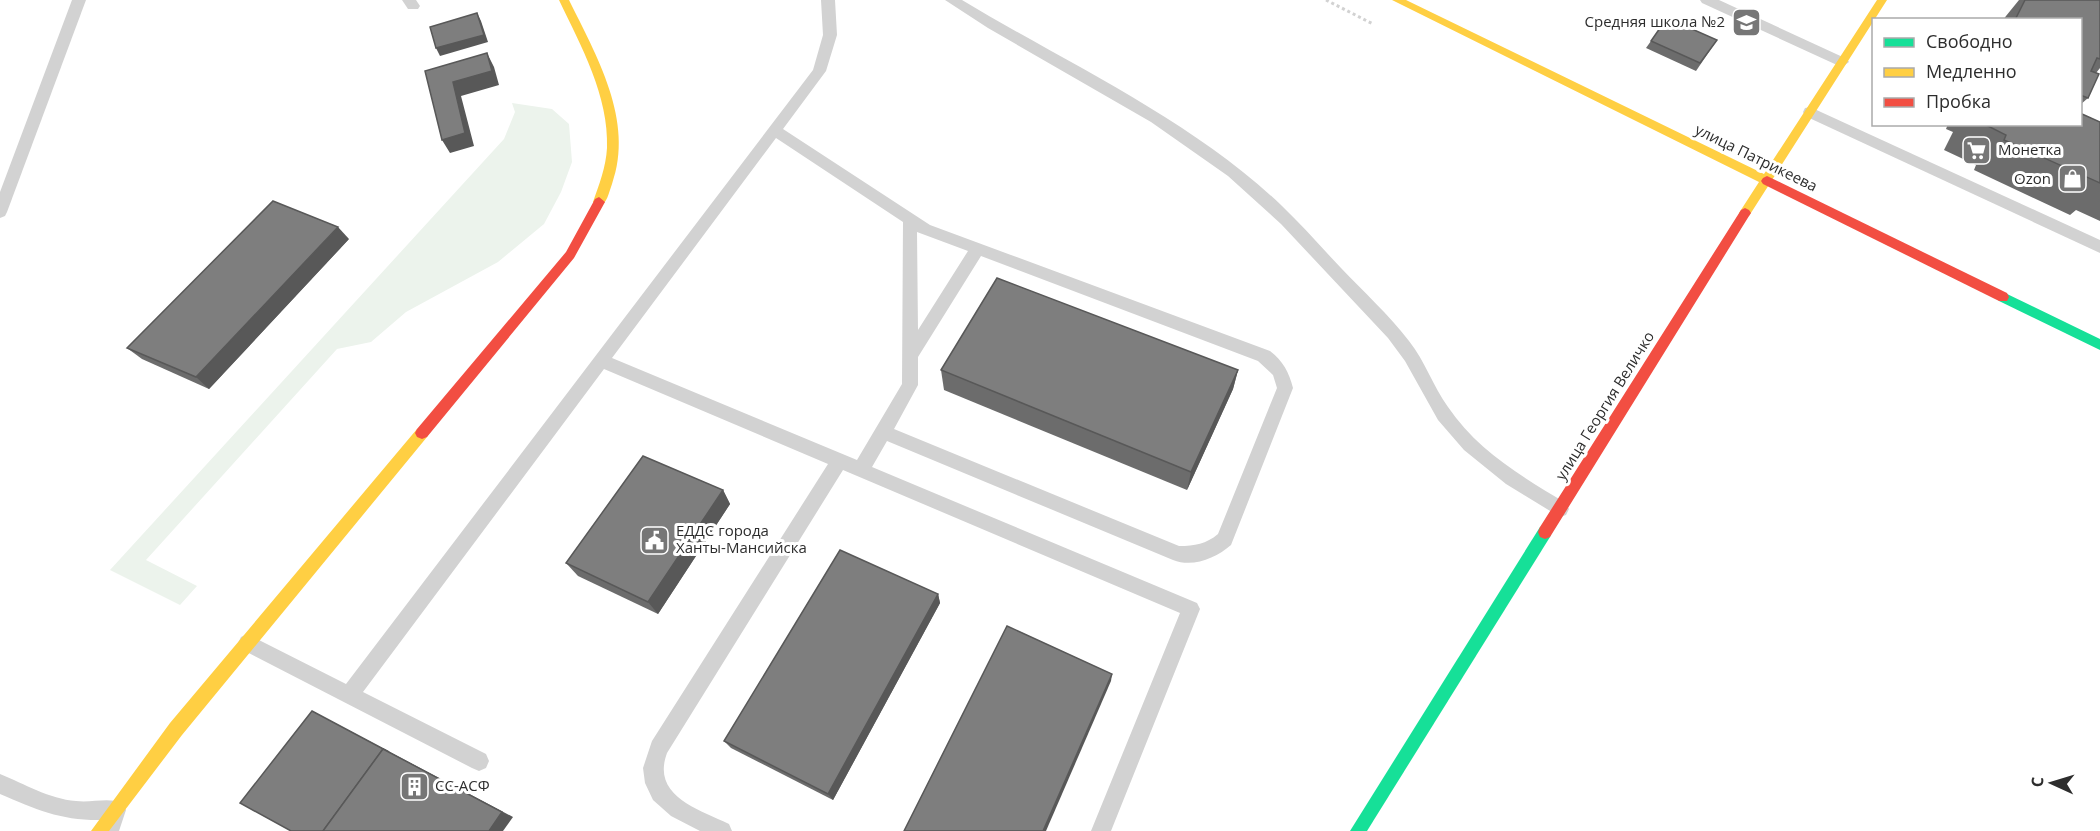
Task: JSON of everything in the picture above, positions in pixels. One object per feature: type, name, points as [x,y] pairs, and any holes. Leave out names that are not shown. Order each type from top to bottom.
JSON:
[{"type":"street","points":[[99,831],[176,729],[570,255],[594,213],[610,174],[615,143],[600,82],[564,0]]},
{"type":"street","name":"улица Патрикеева","points":[[1397,0],[2100,345]]},
{"type":"street","name":"улица Георгия Величко","points":[[1358,831],[1765,181],[1882,0]]},
{"type":"lane","points":[[0,212],[79,0]]},
{"type":"lane","points":[[350,694],[603,361],[819,71],[830,35],[828,0]]},
{"type":"lane","points":[[952,0],[1131,101],[1235,173],[1270,204],[1382,320],[1411,357],[1443,414],[1473,449],[1499,472],[1560,509]]},
{"type":"lane","points":[[1707,0],[1842,62]]},
{"type":"lane","points":[[1810,112],[2100,247]]},
{"type":"lane","points":[[775,130],[910,221],[978,249],[1264,356],[1275,364],[1282,376],[1285,388],[1225,539],[1213,550],[1198,555],[1179,554],[884,432]]},
{"type":"lane","points":[[861,470],[910,385],[910,221]]},
{"type":"lane","points":[[909,357],[978,249]]},
{"type":"lane","points":[[603,361],[1191,609],[1101,831]]},
{"type":"lane","points":[[722,831],[670,804],[657,793],[652,770],[659,748],[839,461]]},
{"type":"lane","points":[[247,643],[479,761]]},
{"type":"lane","points":[[0,784],[48,805],[76,811],[116,810],[109,831]]},
{"type":"shaded area","points":[[512,103],[552,109],[569,124],[572,162],[561,192],[544,224],[498,262],[406,312],[371,342],[337,349],[146,560],[197,586],[180,605],[110,570],[504,139],[515,112]]},
{"type":"building","points":[[2025,0],[2100,0],[2100,59],[2097,58],[2091,71],[2099,74],[2088,98],[2082,96],[2082,18],[2016,18]]},
{"type":"building","points":[[477,13],[484,35],[436,48],[430,27]]},
{"type":"building","points":[[1667,18],[1717,40],[1700,63],[1651,41]]},
{"type":"building","points":[[487,53],[492,71],[453,82],[465,133],[442,140],[425,71]]},
{"type":"building","points":[[2082,114],[2100,122],[2100,183],[2004,140],[2006,135],[1988,126],[2082,126]]},
{"type":"building","points":[[273,201],[338,227],[196,377],[127,348]]},
{"type":"building","points":[[997,278],[1238,370],[1191,472],[941,370]]},
{"type":"building","name":"ЕДДС города Ханты-Мансийска","points":[[643,456],[723,490],[648,602],[566,563]]},
{"type":"building","points":[[840,550],[938,594],[828,794],[724,741]]},
{"type":"building","points":[[1007,626],[1112,674],[1043,831],[904,831]]},
{"type":"building","points":[[312,711],[389,752],[383,749],[323,831],[291,831],[240,803]]},
{"type":"building","name":"СС-АСФ","points":[[383,749],[502,812],[489,831],[323,831]]},
{"type":"traffic: fast","points":[[2003,297],[2100,345]]},
{"type":"traffic: fast","points":[[1358,831],[1545,532]]},
{"type":"traffic: slow","points":[[564,0],[598,74],[611,124],[613,149],[609,175],[599,202]]},
{"type":"traffic: slow","points":[[1397,0],[1767,181]]},
{"type":"traffic: slow","points":[[1745,213],[1882,0]]},
{"type":"traffic: slow","points":[[99,831],[176,729],[422,433]]},
{"type":"traffic: jam","points":[[1767,181],[2003,297]]},
{"type":"traffic: jam","points":[[422,433],[570,255],[599,202]]},
{"type":"traffic: jam","points":[[1545,532],[1745,213]]},
{"type":"place","name":"Средняя школа №2","points":[[1746,22]]},
{"type":"place","name":"Монетка","points":[[1977,150]]},
{"type":"place","name":"Ozon","points":[[2072,179]]},
{"type":"place","name":"ЕДДС города Ханты-Мансийска","points":[[655,540]]},
{"type":"place","name":"СС-АСФ","points":[[414,786]]}]
